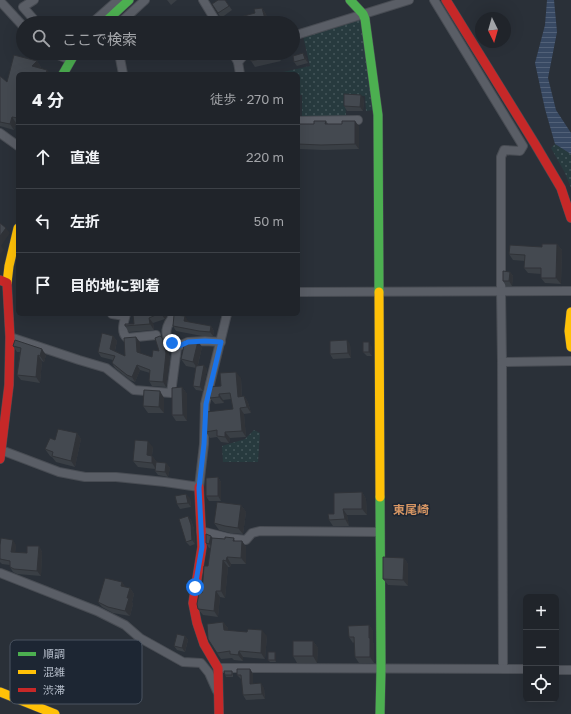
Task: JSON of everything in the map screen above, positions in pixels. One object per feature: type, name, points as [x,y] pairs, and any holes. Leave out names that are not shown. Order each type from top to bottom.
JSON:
[{"type":"street","points":[[31,16],[23,7],[34,0]]},
{"type":"street","points":[[100,16],[118,0]]},
{"type":"street","points":[[112,16],[129,0]]},
{"type":"street","points":[[128,16],[145,0]]},
{"type":"street","points":[[203,0],[213,16]]},
{"type":"street","points":[[350,0],[363,14],[365,19],[378,115],[380,714]]},
{"type":"street","points":[[300,34],[409,0]]},
{"type":"street","points":[[434,0],[523,146],[520,151],[504,150],[500,158],[503,669]]},
{"type":"street","points":[[446,0],[561,188],[571,218]]},
{"type":"street","points":[[0,1],[16,18]]},
{"type":"street","points":[[64,72],[71,60]]},
{"type":"street","points":[[120,60],[123,72]]},
{"type":"street","points":[[238,62],[240,72]]},
{"type":"street","points":[[300,121],[358,120]]},
{"type":"street","points":[[0,132],[16,141]]},
{"type":"street","points":[[0,298],[5,285],[16,238]]},
{"type":"street","points":[[5,285],[10,337],[9,385],[1,455],[59,472],[85,476],[116,477],[165,482],[199,488]]},
{"type":"street","points":[[300,292],[571,291]]},
{"type":"street","points":[[571,312],[569,330],[571,347]]},
{"type":"street","points":[[125,316],[123,328],[124,336],[127,338],[156,334]]},
{"type":"street","points":[[173,316],[166,330],[167,336],[177,347]]},
{"type":"street","points":[[219,714],[218,668],[204,644],[197,623],[193,603],[202,547],[199,488],[204,444],[206,404],[227,316]]},
{"type":"street","points":[[10,337],[106,368],[134,390],[171,393],[177,347]]},
{"type":"street","points":[[177,347],[188,342],[221,342]]},
{"type":"street","points":[[502,362],[571,362]]},
{"type":"street","points":[[202,532],[246,540],[252,533],[260,531],[380,532]]},
{"type":"street","points":[[0,573],[104,614],[125,625],[140,638],[183,662],[201,663],[209,673],[219,698]]},
{"type":"street","points":[[218,668],[523,670]]},
{"type":"street","points":[[559,670],[571,670]]},
{"type":"street","points":[[0,692],[10,696]]},
{"type":"street","points":[[213,714],[219,698]]},
{"type":"street","points":[[29,704],[54,714]]},
{"type":"green space","points":[[360,18],[373,110],[366,111],[365,96],[345,95],[346,116],[302,117],[300,72],[283,72],[310,66],[303,36]]},
{"type":"green space","points":[[555,144],[571,154],[571,188],[565,173],[551,148]]},
{"type":"green space","points":[[254,430],[260,433],[258,462],[223,462],[222,446],[245,439]]},
{"type":"water","points":[[547,0],[554,0],[557,32],[548,78],[556,110],[571,133],[571,154],[555,144],[545,109],[535,63],[545,25]]},
{"type":"building","points":[[218,0],[225,0],[229,6],[218,13],[212,4]]},
{"type":"building","points":[[262,8],[264,16],[244,16],[255,13],[254,9]]},
{"type":"building","points":[[303,53],[305,59],[294,62],[294,60],[300,60],[300,54]]},
{"type":"building","points":[[14,55],[16,56],[16,60],[37,61],[32,66],[47,70],[46,72],[16,72],[16,118],[12,117],[10,124],[0,122],[0,76],[7,82]]},
{"type":"building","points":[[344,94],[361,95],[360,107],[344,106]]},
{"type":"building","points":[[314,121],[326,121],[325,124],[342,124],[342,121],[355,121],[355,144],[300,144],[300,124],[314,124]]},
{"type":"building","points":[[0,223],[6,228],[0,236]]},
{"type":"building","points":[[542,244],[557,244],[556,278],[541,278],[541,268],[524,268],[525,255],[509,254],[510,245],[542,247]]},
{"type":"building","points":[[503,271],[510,272],[509,281],[503,281]]},
{"type":"building","points":[[133,316],[154,316],[149,318],[150,324],[125,326],[125,324],[134,324]]},
{"type":"building","points":[[174,316],[185,316],[184,321],[211,326],[210,332],[173,326]]},
{"type":"building","points":[[102,333],[113,336],[110,349],[125,356],[124,338],[136,337],[137,352],[152,357],[153,350],[159,351],[155,338],[160,336],[162,338],[166,353],[163,382],[149,381],[150,370],[137,365],[132,377],[127,375],[112,363],[115,356],[98,352]]},
{"type":"building","points":[[15,340],[42,349],[40,356],[38,355],[36,377],[17,375],[21,348],[13,346]]},
{"type":"building","points":[[347,340],[348,353],[330,354],[330,341]]},
{"type":"building","points":[[185,341],[198,341],[193,362],[181,359]]},
{"type":"building","points":[[363,342],[369,342],[369,352],[363,352]]},
{"type":"building","points":[[204,365],[200,387],[193,386],[196,366]]},
{"type":"building","points":[[236,372],[238,397],[244,396],[247,407],[240,408],[242,431],[225,432],[225,437],[217,436],[217,430],[206,432],[206,412],[233,409],[230,393],[219,394],[219,397],[210,398],[209,387],[221,386],[220,373]]},
{"type":"building","points":[[182,387],[183,415],[172,415],[172,388]]},
{"type":"building","points":[[144,390],[160,391],[159,407],[143,406]]},
{"type":"building","points":[[58,429],[77,433],[71,461],[52,456],[53,452],[45,449],[50,438],[55,440]]},
{"type":"building","points":[[135,440],[148,441],[147,455],[152,456],[152,463],[133,461]]},
{"type":"building","points":[[156,462],[166,463],[165,472],[155,471]]},
{"type":"building","points":[[218,477],[218,496],[206,496],[206,478]]},
{"type":"building","points":[[362,492],[362,509],[343,509],[345,519],[329,520],[328,514],[334,514],[334,493]]},
{"type":"building","points":[[186,494],[188,503],[177,504],[175,496]]},
{"type":"building","points":[[217,502],[241,505],[238,528],[214,523]]},
{"type":"building","points":[[188,516],[191,525],[192,540],[186,542],[179,519]]},
{"type":"building","points":[[206,534],[211,536],[209,544],[206,543]]},
{"type":"building","points":[[225,537],[234,538],[233,541],[242,541],[241,558],[227,557],[226,561],[223,560],[221,591],[216,591],[214,611],[198,609],[197,604],[199,593],[202,593],[204,566],[208,566],[212,538],[225,539]]},
{"type":"building","points":[[1,538],[13,540],[11,552],[27,553],[27,546],[39,546],[37,571],[14,569],[10,567],[10,561],[0,559]]},
{"type":"building","points":[[383,557],[404,558],[403,580],[383,579]]},
{"type":"building","points":[[105,578],[122,582],[121,586],[130,588],[125,611],[108,607],[98,602]]},
{"type":"building","points":[[223,622],[224,630],[247,632],[248,629],[262,630],[261,653],[239,651],[238,655],[230,654],[230,651],[217,653],[208,639],[207,624]]},
{"type":"building","points":[[369,625],[370,657],[355,657],[354,637],[349,637],[348,626]]},
{"type":"building","points":[[177,634],[185,636],[182,648],[174,646]]},
{"type":"building","points":[[293,641],[313,641],[313,656],[293,656]]},
{"type":"building","points":[[268,652],[275,652],[275,660],[268,660]]},
{"type":"building","points":[[237,669],[250,669],[250,684],[261,683],[262,694],[243,695],[241,675],[237,675]]},
{"type":"building","points":[[224,671],[232,671],[232,675],[225,675]]},
{"type":"traffic: fast","points":[[112,16],[129,0]]},
{"type":"traffic: fast","points":[[350,0],[363,14],[365,19],[378,115],[379,292]]},
{"type":"traffic: fast","points":[[64,72],[71,60]]},
{"type":"traffic: fast","points":[[380,497],[380,714]]},
{"type":"traffic: slow","points":[[7,283],[9,266],[16,236]]},
{"type":"traffic: slow","points":[[379,292],[380,497]]},
{"type":"traffic: slow","points":[[571,312],[569,331],[571,347]]},
{"type":"traffic: slow","points":[[0,692],[10,696]]},
{"type":"traffic: slow","points":[[30,704],[55,714]]},
{"type":"traffic: jam","points":[[446,0],[561,188],[571,218]]},
{"type":"traffic: jam","points":[[0,280],[7,283],[10,337],[9,385],[0,459]]},
{"type":"traffic: jam","points":[[199,487],[202,547],[193,603],[197,623],[204,644],[218,668],[219,714]]},
{"type":"district","name":"東尾崎","points":[[411,510]]},
{"type":"route","points":[[172,343],[177,347],[188,342],[221,342],[206,404],[204,444],[199,488],[202,547],[195,587]]}]
